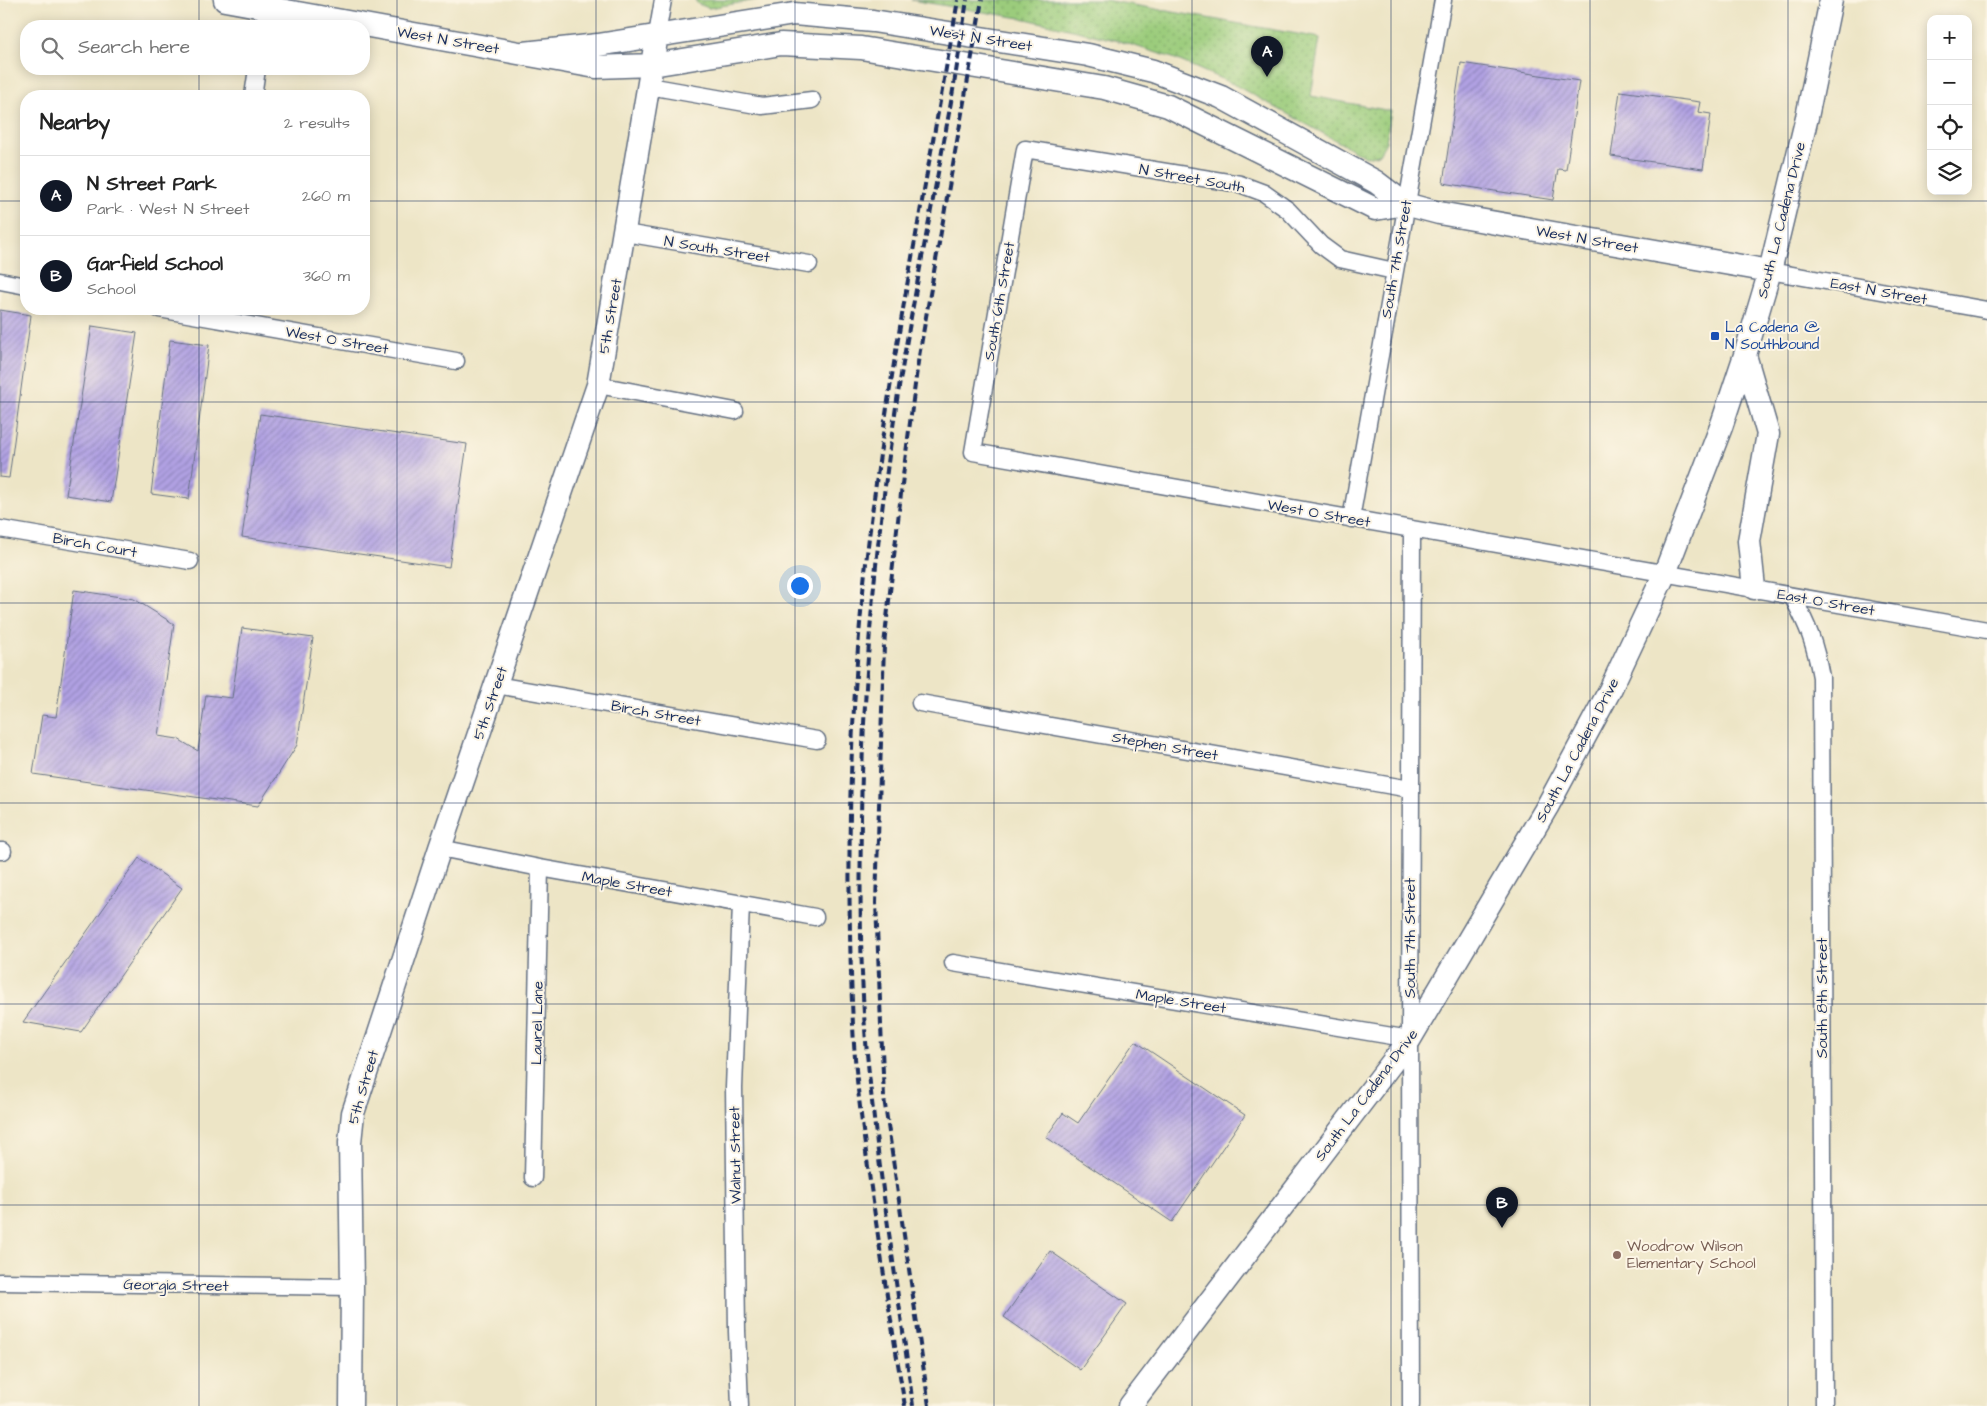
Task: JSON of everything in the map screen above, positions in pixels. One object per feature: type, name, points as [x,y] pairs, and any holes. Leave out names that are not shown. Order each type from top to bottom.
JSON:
[{"type":"street","name":"West N Street","points":[[225,0],[267,11],[322,20]]},
{"type":"street","name":"5th Street","points":[[351,1406],[350,1142],[353,1113],[440,848],[598,386],[663,0]]},
{"type":"street","name":"South 7th Street","points":[[1351,519],[1405,204],[1443,0]]},
{"type":"street","name":"South La Cadena Drive","points":[[1130,1406],[1410,1039],[1555,792],[1614,682],[1665,573],[1721,427],[1745,355],[1770,271],[1807,117],[1831,0]]},
{"type":"street","name":"West N Street","points":[[524,53],[598,45],[794,14],[873,21],[1088,56],[1153,71],[1221,98],[1376,182],[1405,204],[1439,213],[1770,271]]},
{"type":"street","name":"West N Street","points":[[370,28],[650,76],[781,44],[851,47],[1104,88],[1168,106],[1375,209],[1405,204]]},
{"type":"street","points":[[254,90],[256,75]]},
{"type":"street","points":[[650,76],[762,106],[812,100]]},
{"type":"street","name":"N Street South","points":[[1025,149],[1240,184],[1264,193],[1288,210],[1321,245],[1340,259],[1394,270]]},
{"type":"street","name":"South 6th Street","points":[[973,452],[1025,149]]},
{"type":"street","name":"N South Street","points":[[625,233],[809,264]]},
{"type":"street","name":"East N Street","points":[[1770,271],[1987,310]]},
{"type":"street","points":[[0,281],[20,285]]},
{"type":"street","name":"West O Street","points":[[221,315],[456,361]]},
{"type":"street","points":[[1745,355],[1768,434],[1749,541],[1754,588]]},
{"type":"street","points":[[598,386],[735,411]]},
{"type":"street","name":"West O Street","points":[[973,452],[1665,573]]},
{"type":"street","name":"Birch Court","points":[[0,529],[190,562]]},
{"type":"street","name":"South 7th Street","points":[[1410,1406],[1412,529]]},
{"type":"street","name":"East O Street","points":[[1665,573],[1987,630]]},
{"type":"street","name":"South 8th Street","points":[[1792,596],[1811,633],[1817,652],[1821,677],[1824,1406]]},
{"type":"street","name":"Birch Street","points":[[496,685],[817,740]]},
{"type":"street","name":"Stephen Street","points":[[920,703],[1410,789]]},
{"type":"street","name":"Maple Street","points":[[440,848],[540,868],[815,917]]},
{"type":"street","name":"Laurel Lane","points":[[533,1178],[540,868]]},
{"type":"street","name":"Walnut Street","points":[[740,1406],[737,1331],[734,1088],[741,904]]},
{"type":"street","name":"Maple Street","points":[[953,963],[1410,1039]]},
{"type":"street","name":"Georgia Street","points":[[0,1282],[352,1288]]},
{"type":"green space","points":[[695,0],[757,0],[709,8],[698,4]]},
{"type":"green space","points":[[911,0],[1105,0],[1320,38],[1311,96],[1391,111],[1386,142],[1379,154],[1366,157],[1233,84],[1173,58],[1119,41],[1026,19]]},
{"type":"building","points":[[1461,63],[1579,81],[1566,170],[1558,169],[1553,200],[1443,183]]},
{"type":"building","points":[[1620,91],[1700,102],[1698,112],[1711,114],[1703,169],[1611,156]]},
{"type":"building","points":[[0,310],[20,313],[20,315],[31,315],[9,478],[0,477]]},
{"type":"building","points":[[92,326],[137,333],[111,502],[66,495]]},
{"type":"building","points":[[170,340],[209,345],[189,499],[151,494]]},
{"type":"building","points":[[260,414],[467,444],[449,567],[242,537]]},
{"type":"building","points":[[74,590],[134,599],[174,624],[158,736],[178,739],[198,751],[206,695],[232,698],[242,628],[313,638],[297,745],[258,806],[33,774],[42,715],[56,717]]},
{"type":"building","points":[[139,858],[182,888],[81,1032],[23,1022]]},
{"type":"building","points":[[1135,1041],[1245,1115],[1172,1222],[1046,1137],[1063,1113],[1078,1123]]},
{"type":"building","points":[[1050,1251],[1127,1304],[1080,1370],[1004,1317]]},
{"type":"railway","points":[[905,1406],[873,1203],[855,1062],[850,895],[851,765],[859,635],[873,506],[902,315],[958,0]]},
{"type":"railway","points":[[913,1406],[867,1053],[862,966],[862,766],[877,556],[897,400],[952,99],[967,0]]},
{"type":"railway","points":[[929,1406],[884,1098],[876,903],[884,645],[918,362],[982,0]]},
{"type":"place","name":"N Street Park","points":[[1267,77]]},
{"type":"place","name":"La Cadena @ N Southbound","points":[[1715,336]]},
{"type":"place","name":"Garfield School","points":[[1502,1228]]},
{"type":"place","name":"Woodrow Wilson Elementary School","points":[[1617,1255]]}]
